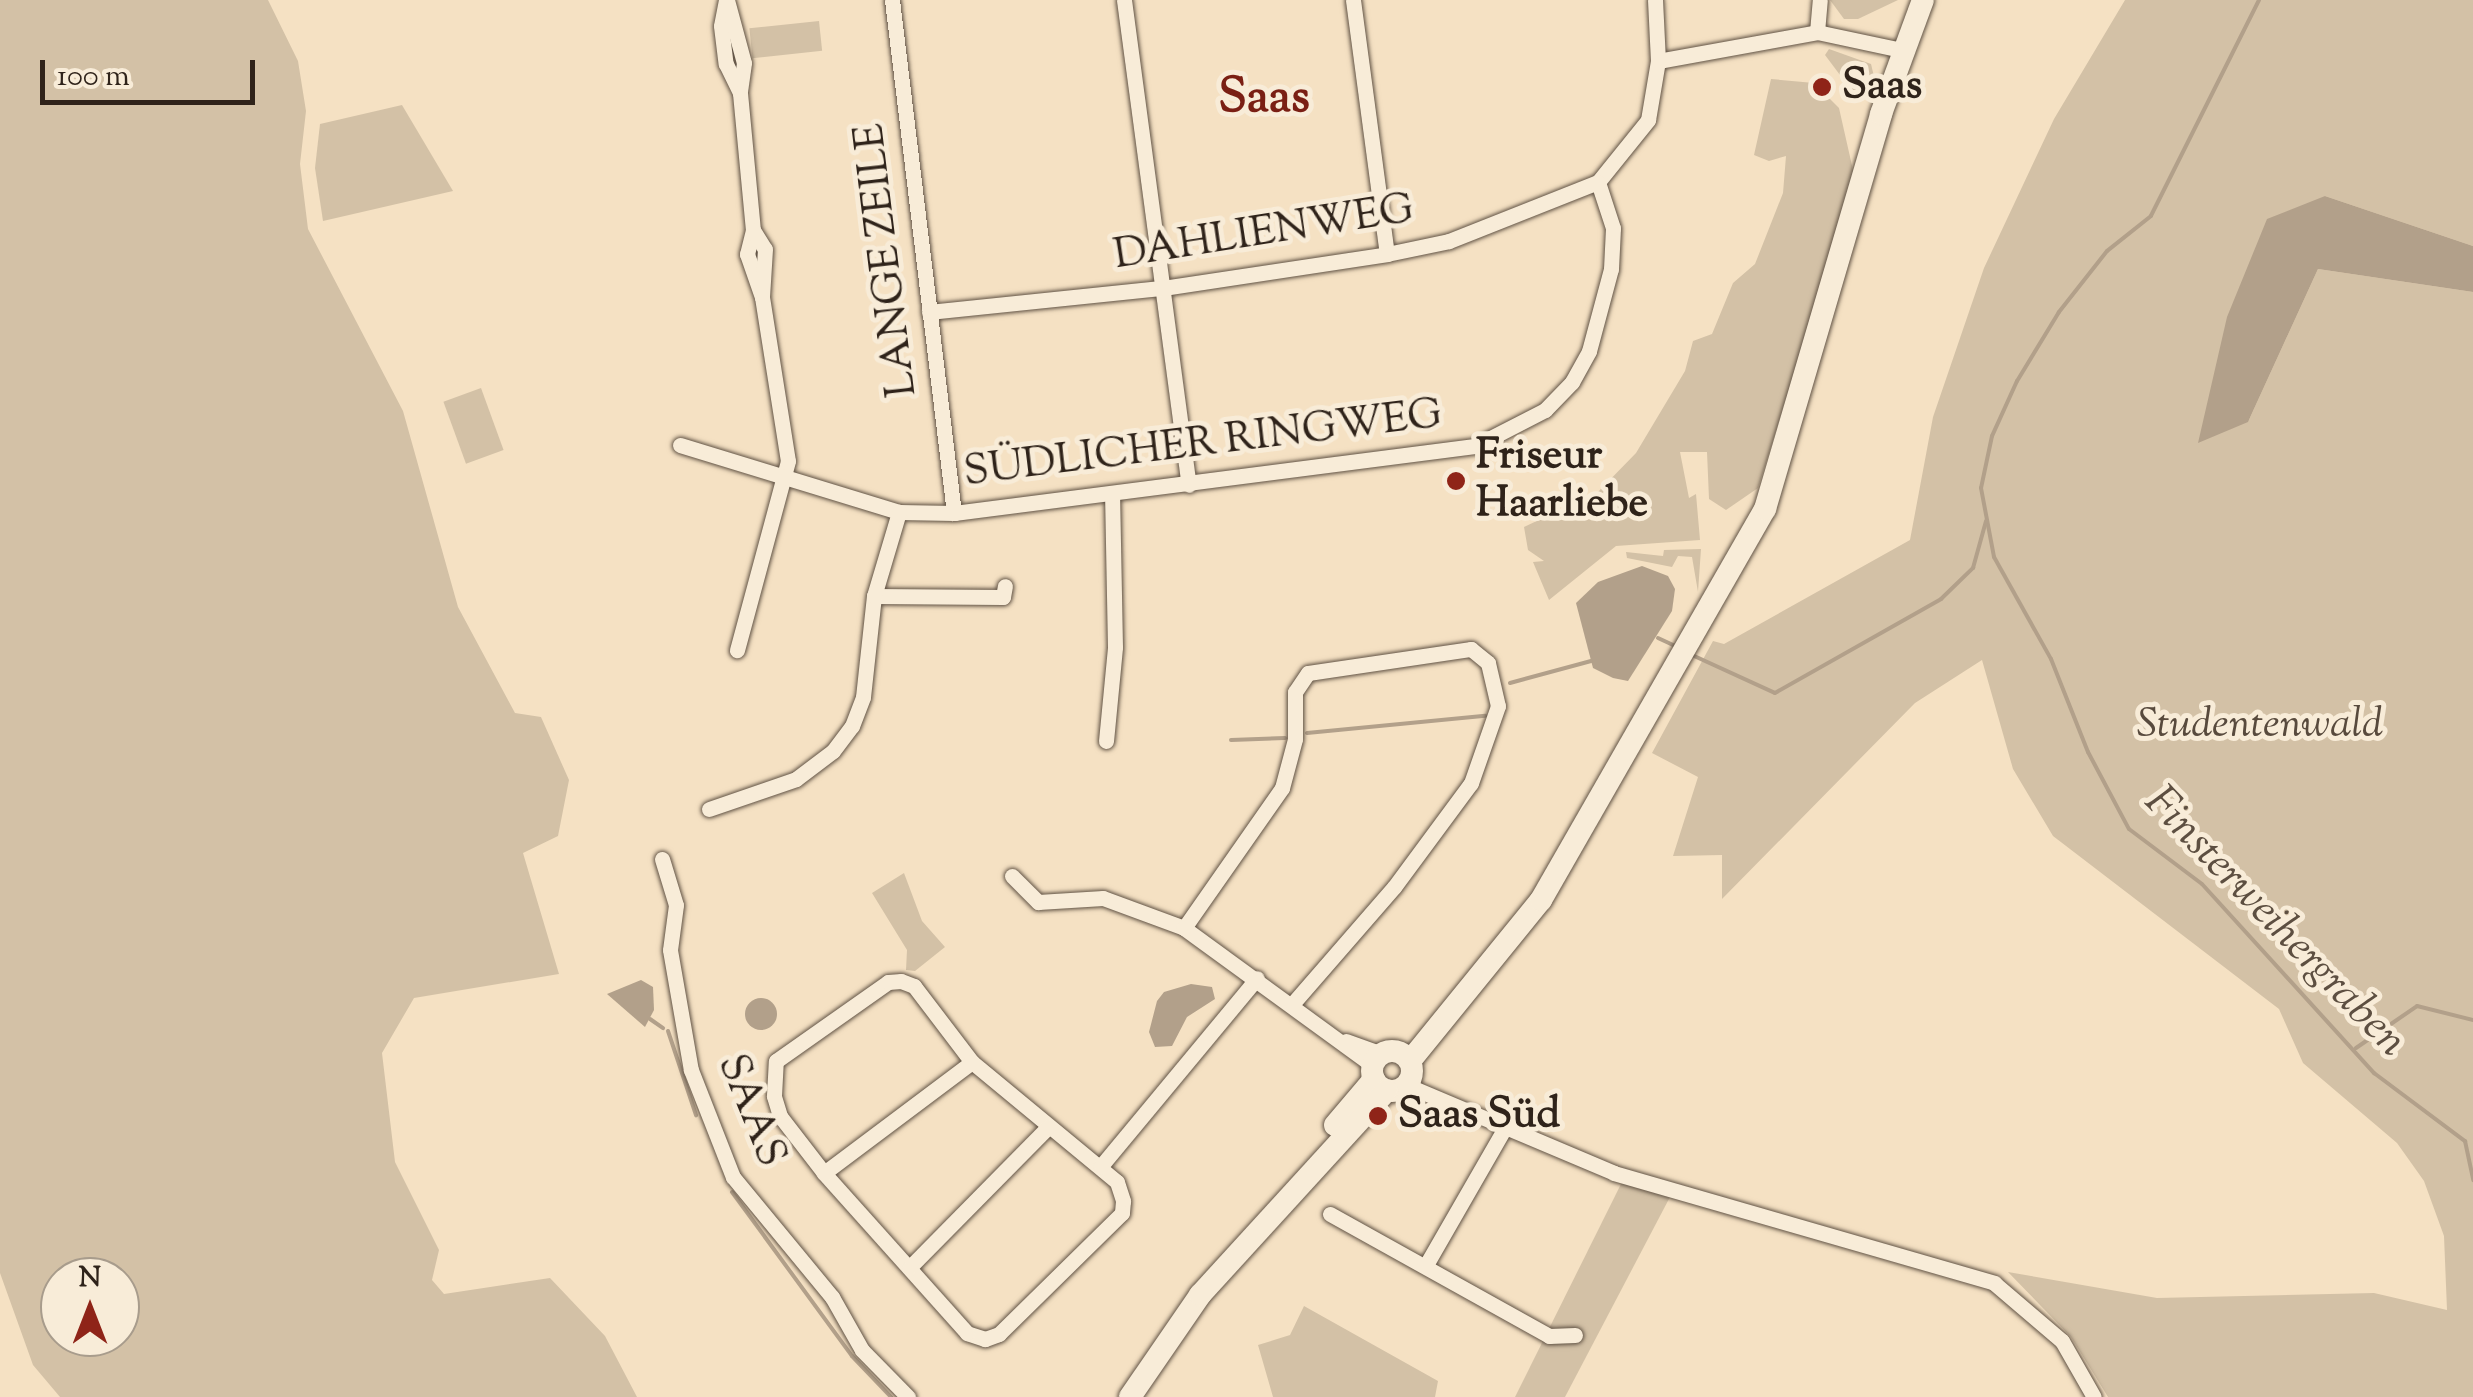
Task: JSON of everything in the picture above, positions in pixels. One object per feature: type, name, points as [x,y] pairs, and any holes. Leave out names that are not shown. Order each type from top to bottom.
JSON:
[{"type":"street","points":[[726,0],[721,26],[726,64],[740,93],[754,230],[746,254],[762,297],[788,479],[737,650]]},
{"type":"street","name":"LANGE ZEILE","points":[[892,0],[954,512]]},
{"type":"street","points":[[1124,0],[1189,484]]},
{"type":"street","points":[[1353,0],[1387,254]]},
{"type":"street","points":[[1598,182],[1648,120],[1658,60],[1655,0]]},
{"type":"street","points":[[1817,32],[1820,0]]},
{"type":"street","points":[[1130,1397],[1200,1294],[1390,1069],[1447,1012],[1542,900],[1685,651],[1764,509],[1902,50],[1923,0]]},
{"type":"street","points":[[1658,60],[1817,32],[1902,50]]},
{"type":"street","name":"DAHLIENWEG","points":[[930,312],[1163,288],[1387,254],[1448,241],[1598,182]]},
{"type":"street","name":"SÜDLICHER RINGWEG","points":[[680,446],[899,512],[954,512],[1112,496],[1475,446],[1544,410],[1572,382],[1604,310],[1613,228],[1598,182]]},
{"type":"street","points":[[1106,740],[1115,646],[1112,496]]},
{"type":"street","points":[[709,809],[801,776],[833,751],[871,699],[874,596],[899,512]]},
{"type":"street","points":[[874,596],[1002,597],[1005,586]]},
{"type":"street","points":[[1184,928],[1282,788],[1294,739],[1294,692],[1308,673],[1471,649],[1488,663],[1498,706],[1471,782],[1394,887],[1293,1003]]},
{"type":"street","name":"SAAS","points":[[662,859],[676,905],[670,950],[691,1070],[733,1178],[824,1287],[862,1350],[908,1397]]},
{"type":"street","points":[[1012,876],[1038,902],[1104,898],[1184,928],[1390,1069],[1504,1130],[1667,1190],[1994,1283],[2062,1341],[2094,1397]]},
{"type":"street","points":[[1101,1166],[1257,978]]},
{"type":"street","points":[[895,980],[914,986],[972,1062],[1101,1166],[1117,1182],[1122,1213],[999,1334],[967,1333],[824,1173],[780,1116],[772,1076],[776,1061],[895,980]]},
{"type":"street","points":[[824,1173],[972,1062]]},
{"type":"street","points":[[910,1267],[1048,1127]]},
{"type":"street","points":[[1426,1265],[1504,1130]]},
{"type":"street","points":[[1330,1214],[1549,1336],[1575,1336]]},
{"type":"green space","points":[[0,0],[268,0],[298,61],[306,111],[300,164],[308,229],[403,411],[458,607],[515,713],[541,717],[569,780],[558,836],[523,853],[559,974],[414,998],[382,1053],[395,1162],[439,1250],[432,1280],[444,1294],[550,1278],[605,1336],[637,1397],[60,1397],[33,1365],[0,1273]]},
{"type":"green space","points":[[1830,0],[1898,0],[1858,19],[1844,19]]},
{"type":"green space","name":"Studentenwald","points":[[2125,0],[2473,0],[2473,246],[2325,196],[2248,422],[2318,269],[2473,292],[2473,1397],[2108,1397],[2071,1337],[2008,1272],[2157,1298],[2374,1293],[2447,1310],[2444,1236],[2424,1181],[2397,1143],[2303,1063],[2279,1009],[2053,836],[2013,769],[1982,660],[1915,703],[1722,899],[1722,855],[1673,856],[1698,777],[1652,753],[1713,641],[1724,644],[1910,540],[1933,417],[1984,268],[2054,119]]},
{"type":"green space","points":[[819,21],[822,51],[753,58],[749,28]]},
{"type":"green space","points":[[1829,49],[1871,64],[1877,89],[1852,91],[1825,55]]},
{"type":"green space","points":[[1771,79],[1814,83],[1839,108],[1855,179],[1758,488],[1726,510],[1709,499],[1707,452],[1680,452],[1689,498],[1696,494],[1700,540],[1616,546],[1549,600],[1533,562],[1544,561],[1528,550],[1524,527],[1598,492],[1636,453],[1685,371],[1693,341],[1712,334],[1733,283],[1755,264],[1783,193],[1786,156],[1769,161],[1754,155]]},
{"type":"green space","points":[[402,105],[453,191],[323,221],[315,168],[320,124]]},
{"type":"green space","points":[[481,388],[504,450],[466,464],[443,402]]},
{"type":"green space","points":[[1701,549],[1698,592],[1692,557],[1678,556],[1672,567],[1627,558],[1626,552],[1663,556],[1664,550]]},
{"type":"green space","points":[[904,873],[922,921],[945,947],[915,971],[906,970],[907,950],[872,893]]},
{"type":"green space","points":[[1622,1182],[1670,1197],[1565,1397],[1515,1397]]},
{"type":"green space","points":[[1304,1306],[1438,1381],[1435,1397],[1273,1397],[1258,1345],[1290,1335]]},
{"type":"shaded area","points":[[2325,196],[2473,246],[2473,292],[2318,269],[2248,422],[2198,443],[2227,317],[2267,219]]},
{"type":"shaded area","points":[[1642,566],[1668,576],[1675,589],[1672,611],[1628,681],[1593,668],[1576,603],[1598,582]]},
{"type":"shaded area","points":[[641,980],[653,987],[654,1010],[645,1027],[607,994]]},
{"type":"shaded area","points":[[1191,984],[1212,987],[1215,999],[1187,1017],[1172,1046],[1155,1047],[1149,1032],[1157,1001],[1164,992]]},
{"type":"shaded area","points":[[761,998],[772,1003],[777,1014],[772,1025],[761,1030],[750,1025],[745,1014],[750,1003]]},
{"type":"waterway","name":"Finsterweihergraben","points":[[2259,0],[2151,216],[2107,251],[2059,312],[2017,381],[1992,436],[1981,488],[1994,557],[2051,659],[2088,752],[2129,829],[2202,884],[2374,1073],[2465,1141],[2473,1180]]},
{"type":"waterway","points":[[1692,655],[1775,693],[1941,599],[1973,568],[1986,521]]},
{"type":"waterway","points":[[1658,638],[1675,646]]},
{"type":"waterway","points":[[1510,683],[1591,661]]},
{"type":"waterway","points":[[1307,733],[1485,716]]},
{"type":"waterway","points":[[1231,740],[1285,738]]},
{"type":"waterway","points":[[2356,1048],[2417,1006],[2473,1020]]},
{"type":"waterway","points":[[650,1019],[663,1028]]},
{"type":"waterway","points":[[668,1031],[696,1115]]},
{"type":"waterway","points":[[732,1192],[852,1356],[891,1397]]},
{"type":"place","name":"Saas","points":[[1822,87]]},
{"type":"place","name":"Friseur Haarliebe","points":[[1456,481]]},
{"type":"place","name":"Saas Süd","points":[[1378,1116]]},
{"type":"district","name":"Saas","points":[[1264,100]]}]
